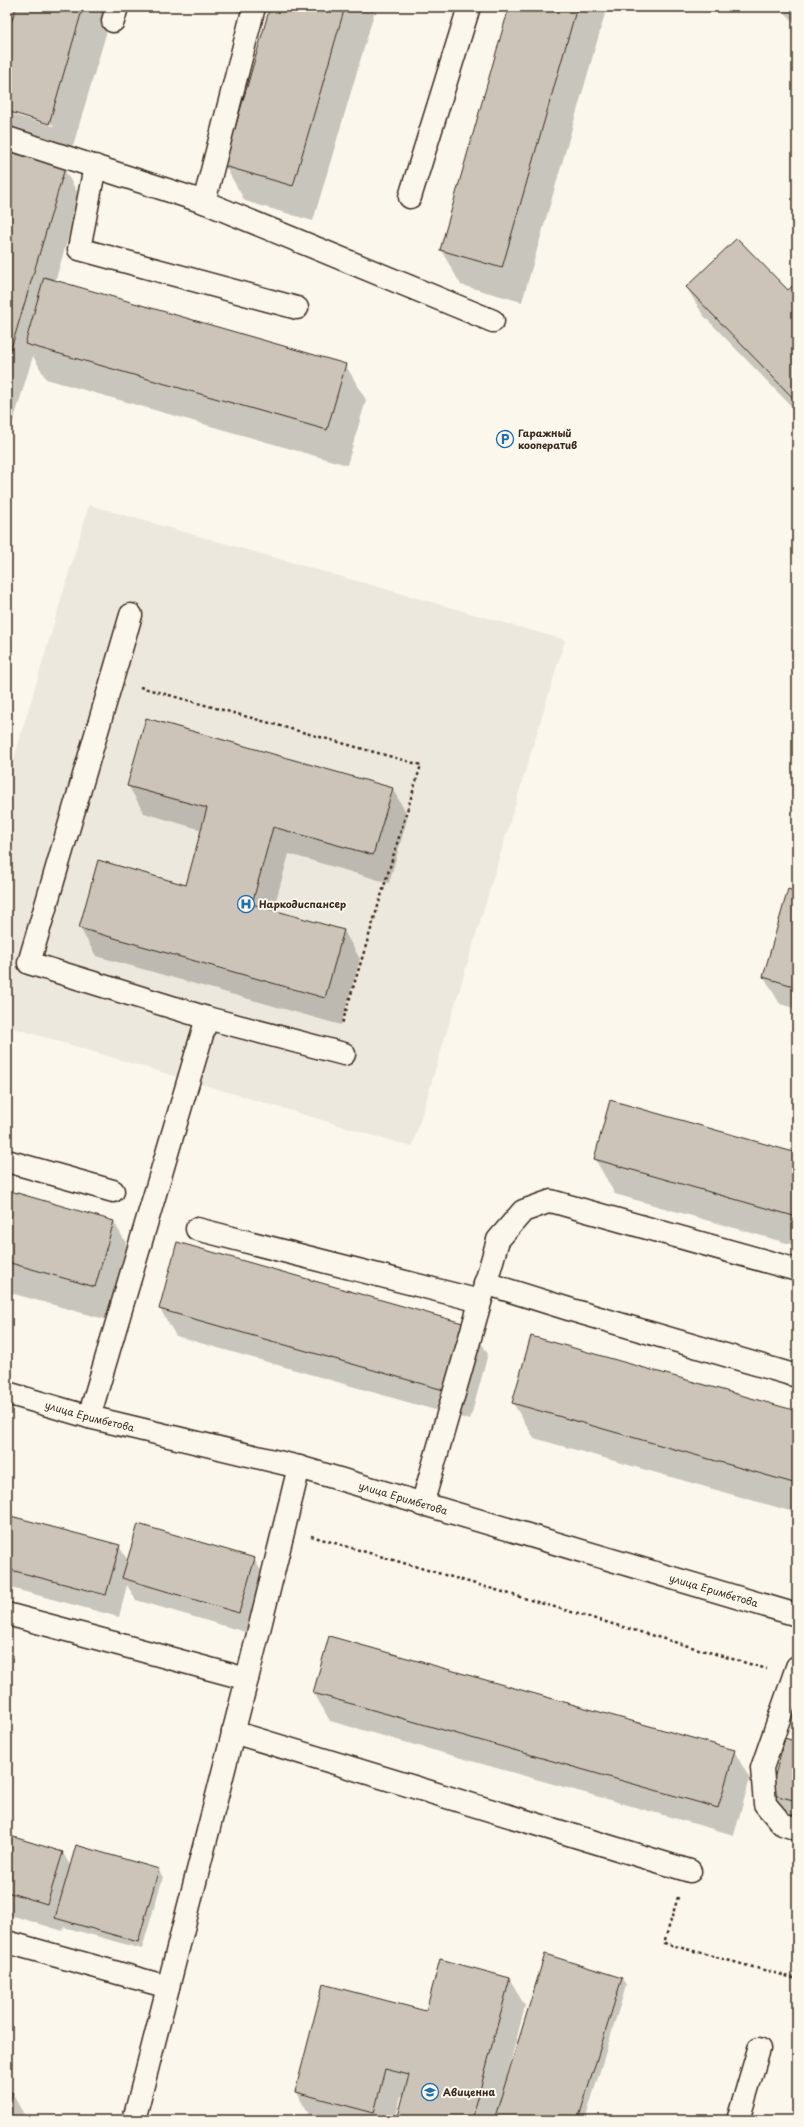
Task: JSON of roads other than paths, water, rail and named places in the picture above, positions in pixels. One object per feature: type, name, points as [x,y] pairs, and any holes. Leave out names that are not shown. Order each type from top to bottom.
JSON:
[{"type":"street","points":[[204,202],[254,7]]},
{"type":"street","points":[[410,197],[469,7]]},
{"type":"street","points":[[7,138],[204,202],[493,321]]},
{"type":"street","points":[[95,166],[79,249],[297,308]]},
{"type":"street","points":[[131,615],[29,963],[207,1018],[339,1053]]},
{"type":"street","points":[[88,1417],[207,1018]]},
{"type":"street","points":[[7,1161],[113,1191]]},
{"type":"street","points":[[422,1505],[498,1240],[523,1211],[551,1201],[797,1270]]},
{"type":"street","points":[[197,1229],[575,1311],[797,1376]]},
{"type":"street","name":"улица Еримбетова","points":[[7,1393],[88,1417],[299,1467],[422,1505],[797,1615]]},
{"type":"street","points":[[134,2120],[247,1679],[299,1467]]},
{"type":"street","points":[[7,1614],[247,1679]]},
{"type":"street","points":[[795,1672],[762,1768],[765,1804],[782,1824],[797,1828]]},
{"type":"street","points":[[233,1732],[690,1871]]},
{"type":"street","points":[[7,1942],[168,1988]]},
{"type":"street","points":[[738,2120],[759,2049]]},
{"type":"place","name":"Гаражный кооператив","points":[[505,439]]},
{"type":"place","name":"Наркодиспансер","points":[[246,904]]},
{"type":"place","name":"Авиценна","points":[[430,2092]]}]
